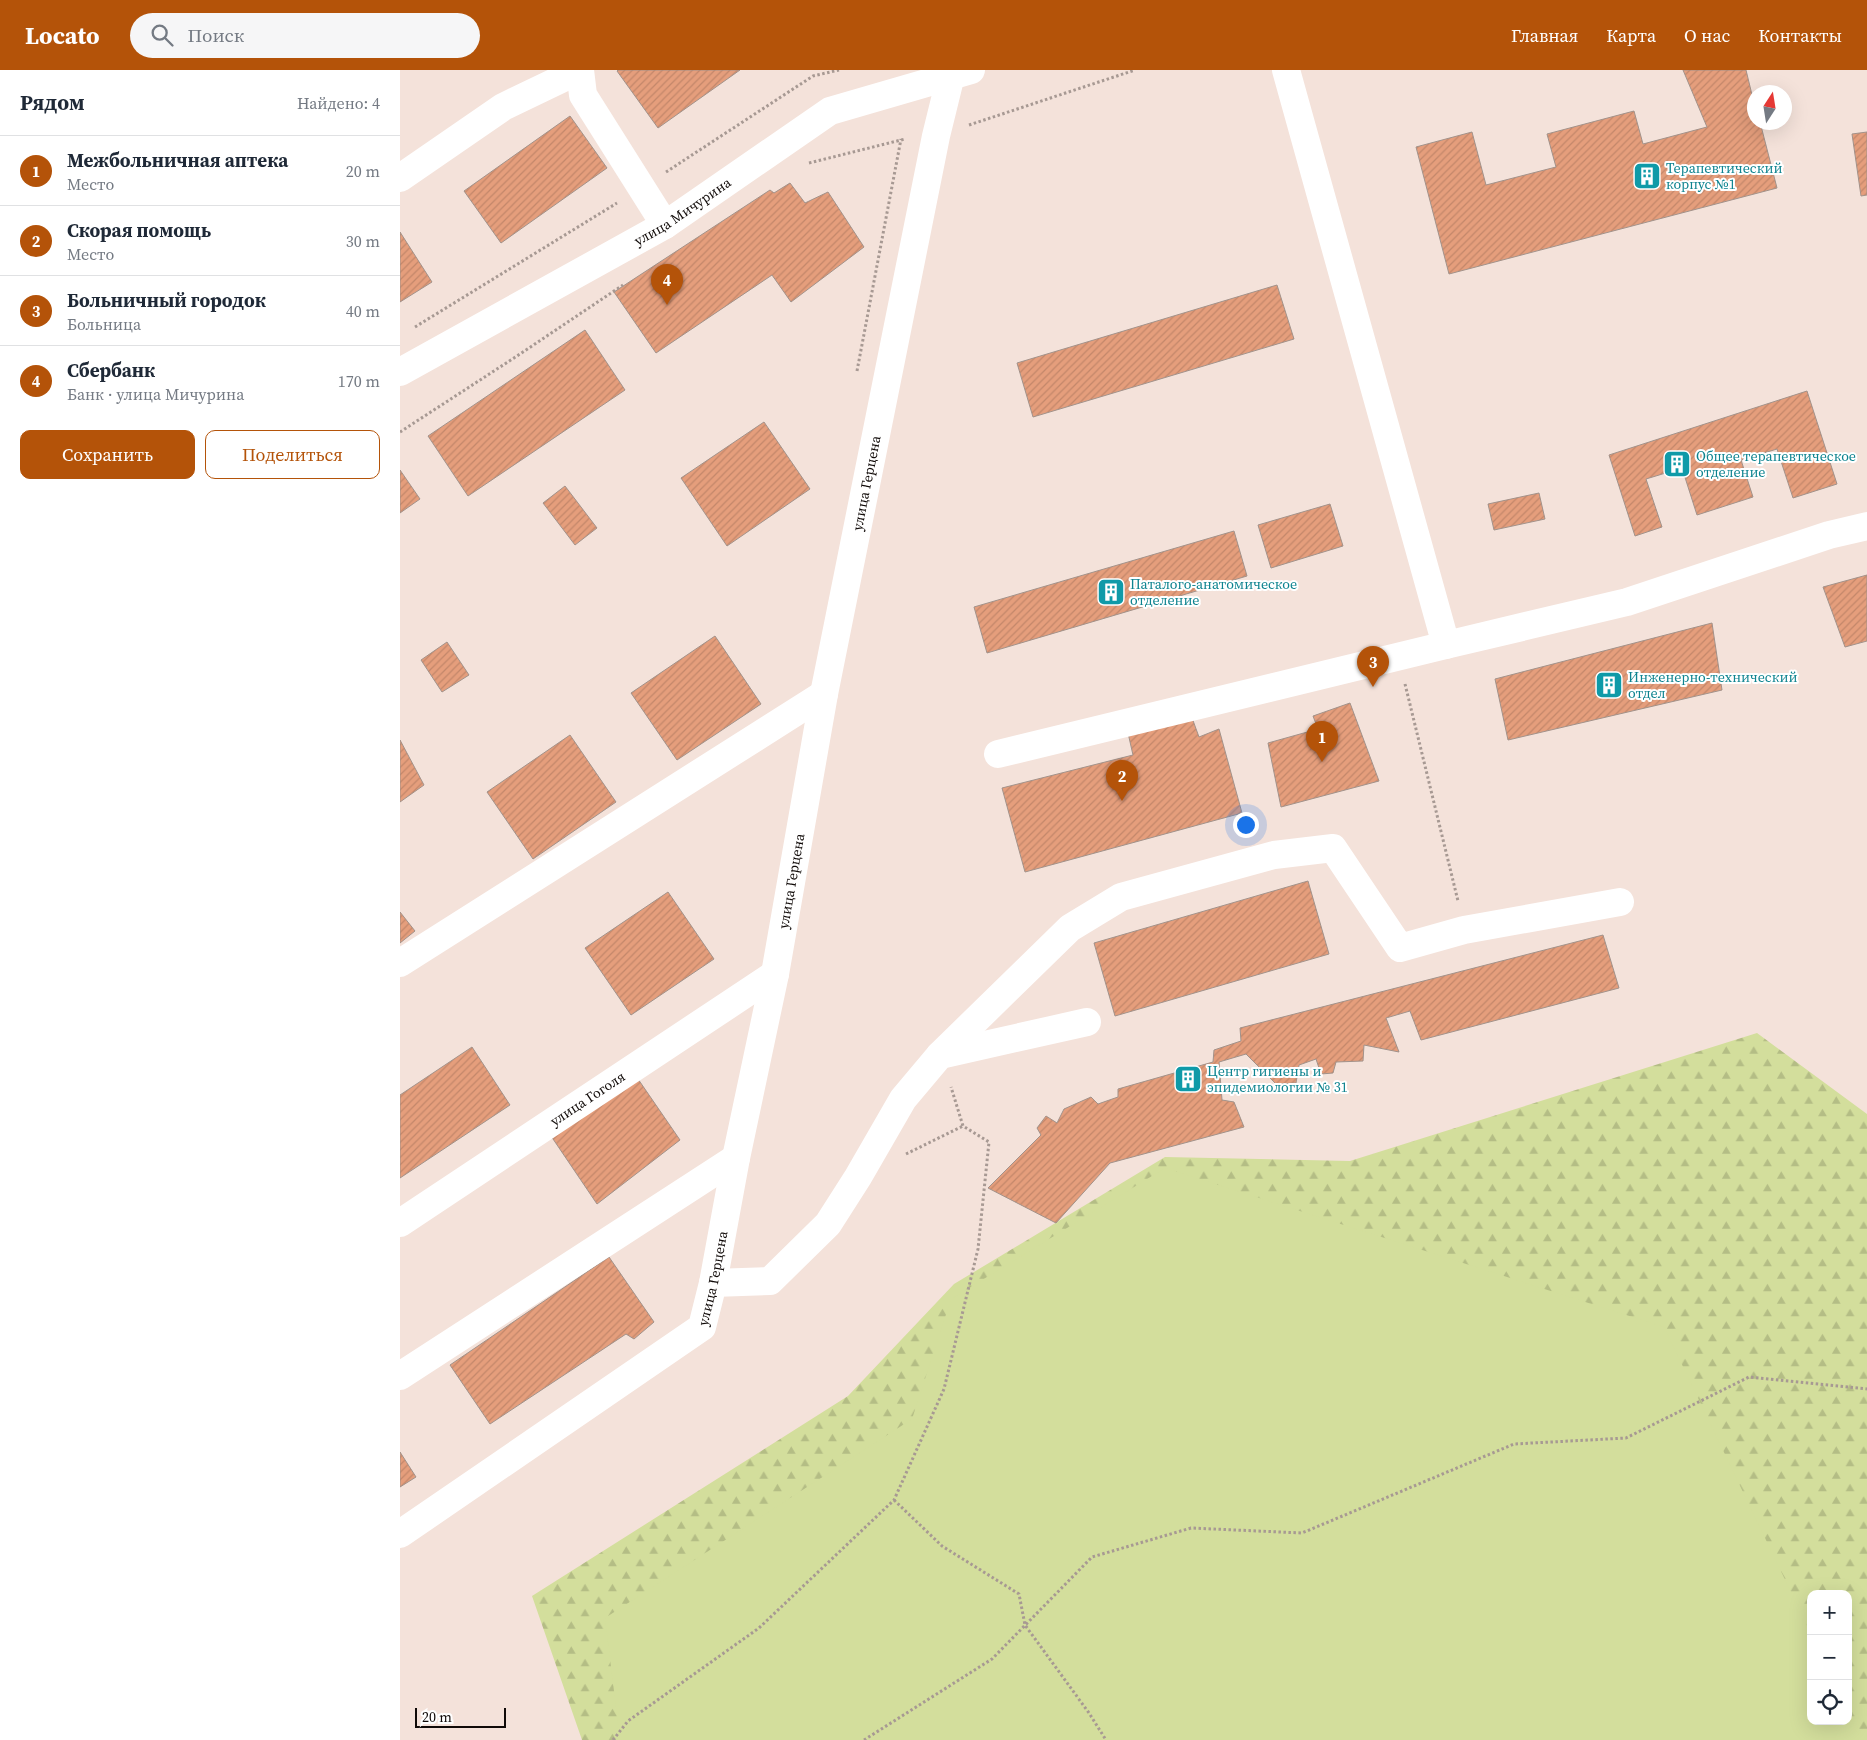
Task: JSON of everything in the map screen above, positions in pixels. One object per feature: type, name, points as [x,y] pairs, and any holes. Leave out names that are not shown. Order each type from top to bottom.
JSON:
[{"type":"street","points":[[400,178],[503,108],[580,70],[583,95],[665,225]]},
{"type":"street","points":[[1286,70],[1446,645]]},
{"type":"street","name":"улица Мичурина","points":[[400,372],[665,225],[830,111],[961,73]]},
{"type":"street","name":"улица Герцена","points":[[400,1534],[702,1328],[713,1283],[736,1158],[775,974],[824,694],[936,136],[961,73]]},
{"type":"street","points":[[998,754],[1627,602],[1829,535],[1867,526]]},
{"type":"street","points":[[400,963],[824,694]]},
{"type":"street","points":[[713,1283],[770,1281],[828,1224],[858,1177],[903,1099],[940,1055],[1070,928],[1121,897],[1274,854],[1333,848],[1400,948],[1464,930],[1620,902]]},
{"type":"street","name":"улица Гоголя","points":[[400,1223],[775,974]]},
{"type":"street","points":[[940,1055],[1087,1022]]},
{"type":"street","points":[[400,1376],[736,1158]]},
{"type":"path","points":[[806,164],[901,140],[936,136],[1135,70]]},
{"type":"path","points":[[857,364],[901,140]]},
{"type":"path","points":[[400,432],[624,284]]},
{"type":"path","points":[[1399,656],[1464,930]]},
{"type":"path","points":[[614,1740],[628,1721],[759,1628],[894,1500],[944,1389],[978,1249],[988,1142],[964,1126],[940,1055]]},
{"type":"path","points":[[902,1156],[964,1126]]},
{"type":"path","points":[[864,1740],[992,1659],[1092,1557],[1191,1528],[1302,1533],[1514,1444],[1626,1438],[1749,1377],[1867,1389]]},
{"type":"path","points":[[894,1500],[942,1546],[1019,1594],[1025,1625],[1089,1713],[1106,1740]]},
{"type":"green space","points":[[1757,1033],[1867,1114],[1867,1740],[582,1740],[532,1596],[848,1396],[954,1284],[1165,1157],[1350,1161]]},
{"type":"green space","points":[[1165,1168],[1664,1327],[1807,1626],[1807,1725],[1852,1725],[1852,1721],[1861,1740],[620,1740],[605,1618],[912,1419],[951,1299]]},
{"type":"building","points":[[618,70],[740,70],[658,128]]},
{"type":"building","name":"Терапевтический корпус №1","points":[[1683,70],[1746,70],[1750,85],[1747,85],[1747,130],[1762,130],[1777,188],[1449,274],[1416,147],[1472,132],[1486,185],[1556,167],[1547,134],[1634,111],[1643,144],[1707,127]]},
{"type":"building","points":[[570,116],[607,168],[501,243],[464,191]]},
{"type":"building","points":[[1867,132],[1867,195],[1861,196],[1852,134]]},
{"type":"building","points":[[790,183],[805,203],[828,192],[864,247],[791,302],[772,275],[656,353],[614,292],[770,190],[774,193]]},
{"type":"building","points":[[400,232],[432,282],[400,302]]},
{"type":"building","points":[[1277,285],[1294,339],[1033,417],[1017,363]]},
{"type":"building","points":[[585,330],[625,390],[468,496],[428,436]]},
{"type":"building","name":"Общее терапевтическое отделение","points":[[1807,391],[1837,484],[1793,498],[1777,449],[1741,460],[1753,497],[1697,515],[1682,468],[1646,479],[1662,527],[1635,536],[1609,455]]},
{"type":"building","points":[[764,422],[810,489],[727,546],[681,478]]},
{"type":"building","points":[[400,470],[420,499],[400,513]]},
{"type":"building","points":[[565,486],[597,528],[575,545],[543,503]]},
{"type":"building","points":[[1539,493],[1545,519],[1494,530],[1488,504]]},
{"type":"building","points":[[1330,504],[1343,546],[1271,568],[1258,525]]},
{"type":"building","name":"Паталого-анатомическое отделение","points":[[1234,531],[1247,576],[987,653],[974,607]]},
{"type":"building","points":[[1867,575],[1867,641],[1845,647],[1823,587]]},
{"type":"building","name":"Инженерно-технический отдел","points":[[1712,623],[1722,690],[1508,740],[1495,679]]},
{"type":"building","points":[[715,636],[761,704],[677,760],[631,693]]},
{"type":"building","points":[[447,642],[469,675],[442,692],[421,660]]},
{"type":"building","points":[[1350,703],[1379,781],[1281,807],[1268,743],[1318,729],[1313,716]]},
{"type":"building","points":[[1191,715],[1199,737],[1219,729],[1242,813],[1025,872],[1002,788],[1133,755],[1128,733]]},
{"type":"building","points":[[570,735],[616,802],[533,859],[487,792]]},
{"type":"building","points":[[400,740],[424,785],[400,802]]},
{"type":"building","points":[[1308,881],[1329,954],[1115,1016],[1094,943]]},
{"type":"building","points":[[668,892],[714,959],[631,1015],[585,948]]},
{"type":"building","points":[[400,912],[415,931],[400,943]]},
{"type":"building","name":"Центр гигиены и эпидемиологии № 31","points":[[1603,935],[1619,988],[1421,1040],[1410,1011],[1386,1018],[1399,1052],[1364,1045],[1363,1061],[1336,1062],[1333,1073],[1321,1074],[1316,1059],[1299,1065],[1296,1083],[1276,1084],[1246,1054],[1219,1062],[1222,1100],[1234,1102],[1244,1127],[1110,1163],[1056,1223],[988,1188],[1041,1135],[1037,1128],[1046,1116],[1057,1123],[1064,1109],[1091,1097],[1098,1104],[1118,1097],[1118,1089],[1213,1062],[1214,1050],[1241,1041],[1240,1028]]},
{"type":"building","points":[[472,1047],[510,1105],[400,1178],[400,1095]]},
{"type":"building","points":[[638,1079],[680,1140],[597,1204],[551,1136]]},
{"type":"building","points":[[609,1257],[654,1322],[634,1339],[626,1334],[490,1424],[450,1365]]},
{"type":"building","points":[[400,1452],[416,1477],[400,1487]]},
{"type":"place","name":"Терапевтический корпус №1","points":[[1647,176]]},
{"type":"place","name":"Сбербанк","points":[[667,305]]},
{"type":"place","name":"Общее терапевтическое отделение","points":[[1677,464]]},
{"type":"place","name":"Паталого-анатомическое отделение","points":[[1111,592]]},
{"type":"place","name":"Инженерно-технический отдел","points":[[1609,685]]},
{"type":"place","name":"Больничный городок","points":[[1373,687]]},
{"type":"place","name":"Межбольничная аптека","points":[[1322,762]]},
{"type":"place","name":"Скорая помощь","points":[[1122,801]]},
{"type":"place","name":"Центр гигиены и эпидемиологии № 31","points":[[1188,1079]]}]
